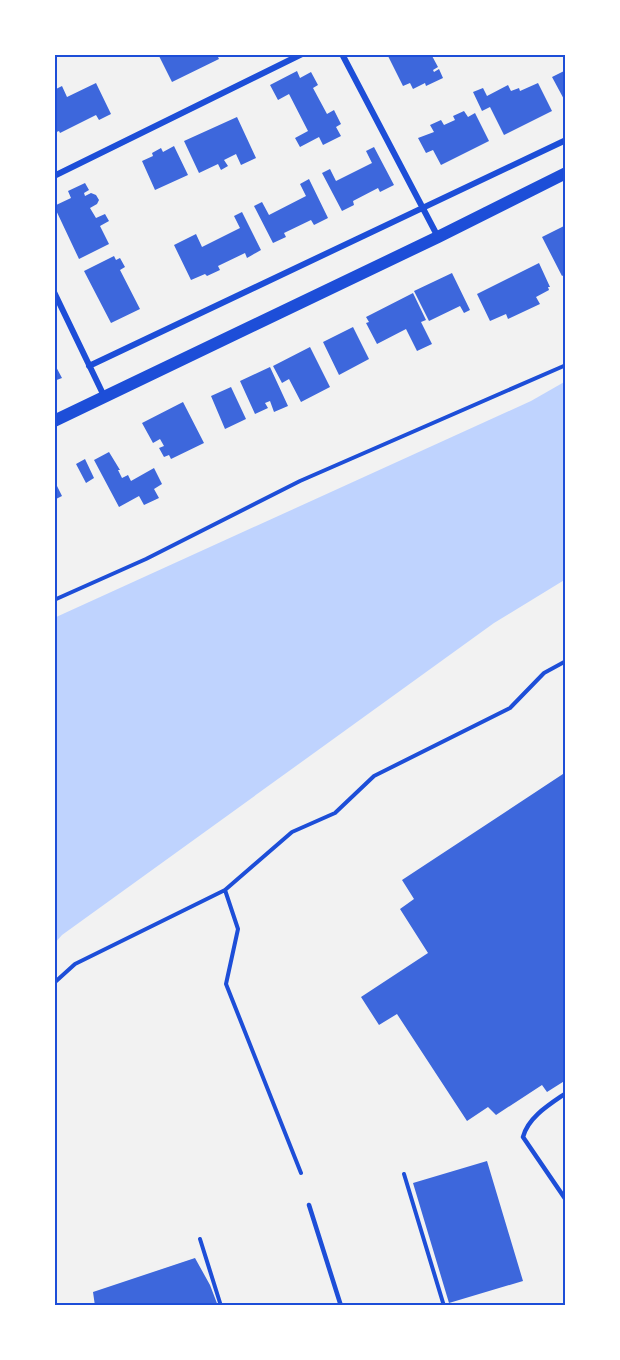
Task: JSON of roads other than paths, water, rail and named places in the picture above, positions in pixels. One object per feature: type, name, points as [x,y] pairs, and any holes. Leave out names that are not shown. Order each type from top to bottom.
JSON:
[{"type":"main road","points":[[54,421],[566,173]]},
{"type":"street","points":[[54,176],[302,54]]},
{"type":"street","points":[[342,54],[438,237]]},
{"type":"street","points":[[89,366],[566,140]]},
{"type":"street","points":[[54,292],[105,397]]},
{"type":"lane","points":[[566,1093],[538,1114],[523,1137],[566,1200]]},
{"type":"lane","points":[[309,1205],[341,1306]]},
{"type":"water","points":[[566,381],[566,579],[494,623],[62,935],[54,944],[54,618],[531,401]]}]
